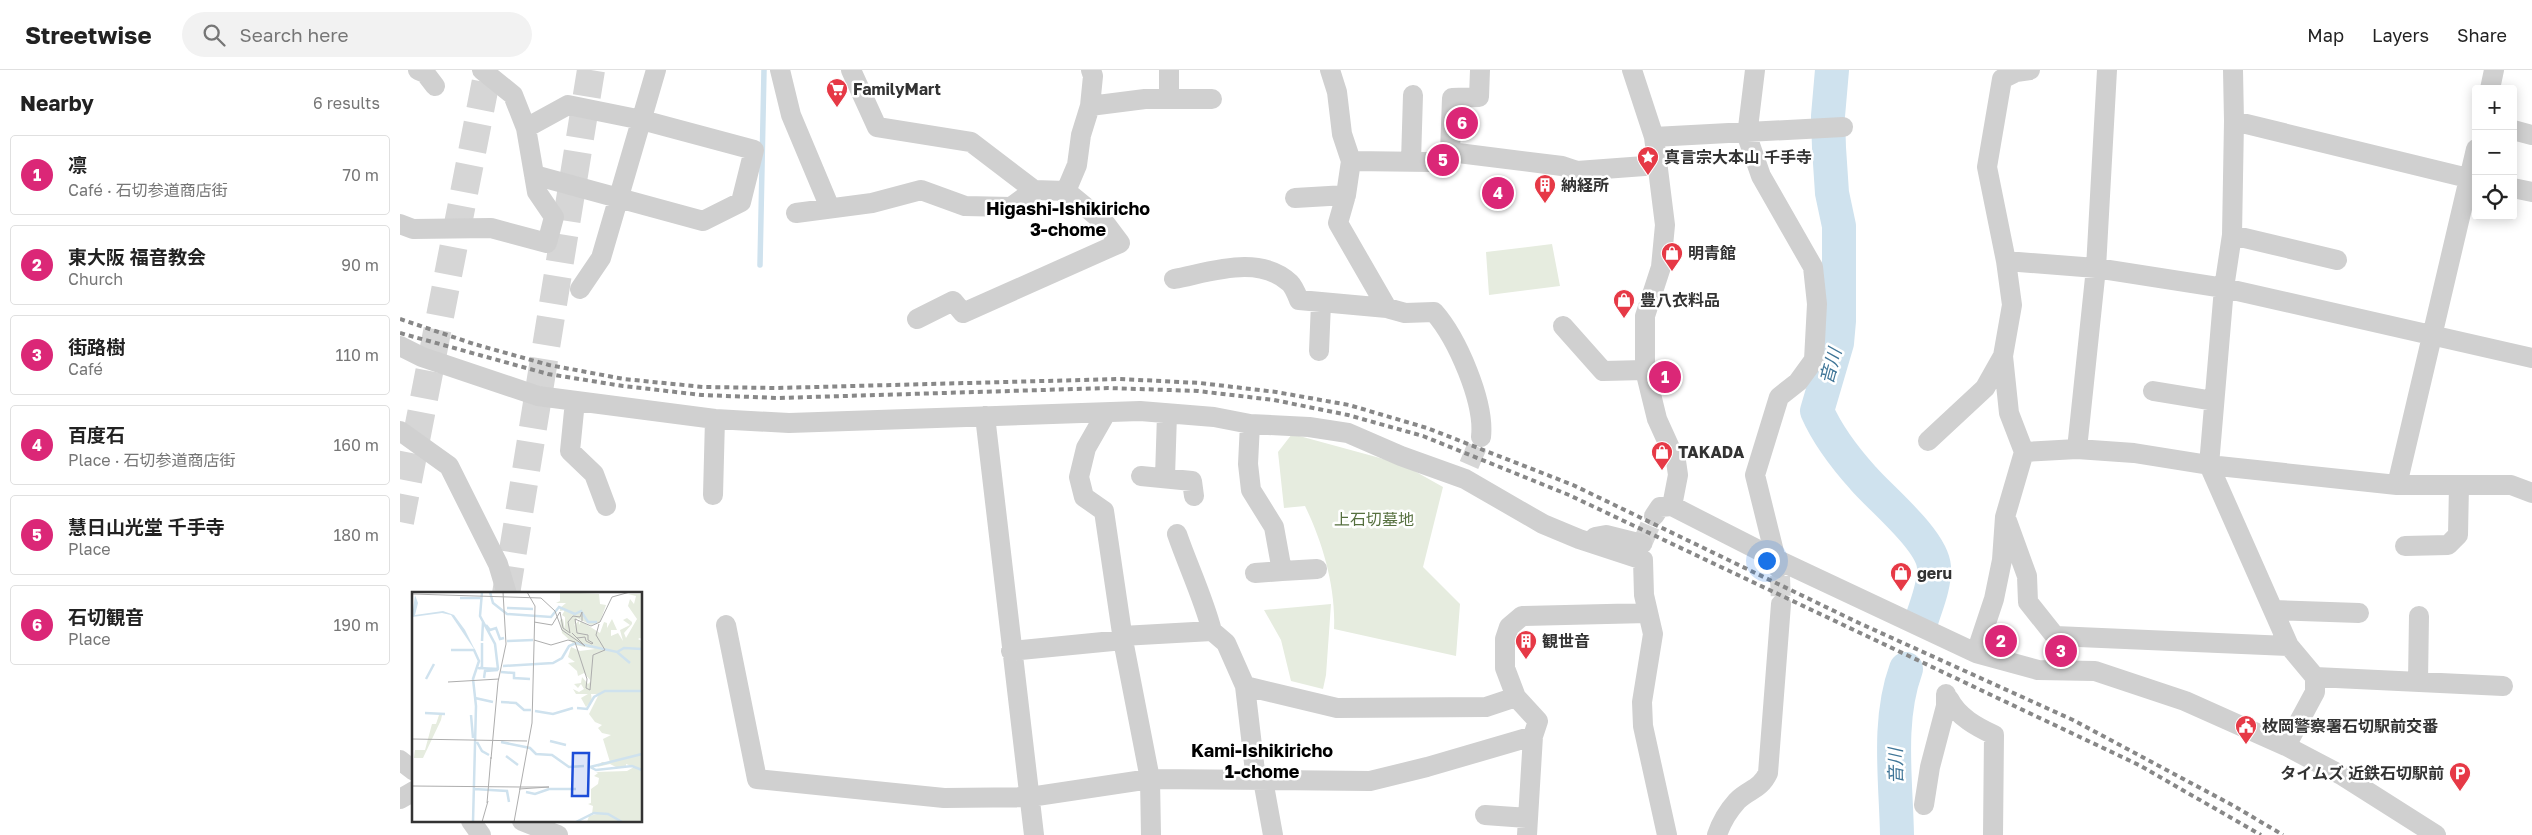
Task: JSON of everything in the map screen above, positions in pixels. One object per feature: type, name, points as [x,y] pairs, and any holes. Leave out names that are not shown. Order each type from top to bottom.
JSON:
[{"type":"street","points":[[418,70],[425,73],[435,86]]},
{"type":"street","points":[[400,224],[413,228],[491,228],[546,243],[554,217],[537,192],[526,128],[513,95],[482,70]]},
{"type":"street","points":[[580,289],[601,258],[656,70]]},
{"type":"street","points":[[780,70],[791,115],[830,208]]},
{"type":"street","points":[[851,70],[876,127],[972,142],[1034,190],[1066,191],[1105,223],[1120,243],[963,313],[953,301],[917,319]]},
{"type":"street","points":[[1066,191],[1077,166],[1081,134],[1090,106],[1093,76],[1091,70]]},
{"type":"street","points":[[1169,70],[1169,99]]},
{"type":"street","points":[[1330,70],[1337,92],[1342,134],[1351,161],[1346,195],[1338,223],[1387,308]]},
{"type":"street","points":[[1450,152],[1452,98],[1479,97],[1480,70]]},
{"type":"street","points":[[1632,70],[1654,137],[1665,225],[1661,267],[1645,316],[1645,370],[1658,419],[1676,461],[1678,475],[1672,506]]},
{"type":"street","points":[[1755,70],[1747,132],[1762,176],[1813,267],[1817,304],[1814,360],[1798,382],[1779,397],[1755,476],[1778,568]]},
{"type":"street","points":[[1993,70],[1991,91],[2000,92]]},
{"type":"street","points":[[1976,653],[1994,599],[2002,560],[2005,517],[2024,452],[2009,413],[2003,356],[2012,305],[2006,261],[1987,167],[2002,79],[2016,72],[2030,70]]},
{"type":"street","points":[[2077,450],[2096,268],[2107,70]]},
{"type":"street","points":[[2233,70],[2232,235],[2224,288],[2209,465],[2289,646],[2315,678],[2315,692],[2286,746]]},
{"type":"street","points":[[2491,85],[2494,70]]},
{"type":"street","points":[[1411,161],[1413,95]]},
{"type":"street","points":[[1090,106],[1145,99],[1212,99]]},
{"type":"street","points":[[526,128],[568,105],[642,120],[754,150],[741,202],[703,221],[534,175]]},
{"type":"street","points":[[2234,121],[2472,179],[2397,485]]},
{"type":"street","points":[[1654,137],[1843,127]]},
{"type":"street","points":[[2517,131],[2532,135]]},
{"type":"street","points":[[1351,161],[1432,162],[1450,152],[1562,166],[1577,171],[1658,166]]},
{"type":"street","points":[[2517,189],[2532,192]]},
{"type":"street","points":[[796,213],[872,203],[921,190],[965,206],[1011,207],[1034,190]]},
{"type":"street","points":[[1295,198],[1346,195]]},
{"type":"street","points":[[2232,235],[2337,260]]},
{"type":"street","points":[[2006,261],[2096,268],[2224,288],[2532,358]]},
{"type":"street","points":[[1174,279],[1237,267],[1269,269],[1291,284],[1299,300],[1387,308],[1405,313],[1434,312],[1448,327],[1472,384],[1482,426],[1480,437]]},
{"type":"street","points":[[1319,351],[1322,303]]},
{"type":"street","points":[[1563,326],[1603,371],[1645,370]]},
{"type":"street","points":[[400,346],[422,357],[538,396],[716,419],[789,423],[1140,411],[1214,417],[1250,424],[1309,427],[1348,433],[1401,456],[1467,472],[1544,524],[1580,539],[1642,560],[1644,595],[1653,634],[1642,702],[1642,726],[1667,835]]},
{"type":"street","points":[[1928,441],[1985,388],[2003,356]]},
{"type":"street","points":[[2153,391],[2214,401]]},
{"type":"street","points":[[575,401],[570,451],[594,474],[606,506]]},
{"type":"street","points":[[1106,413],[1086,448],[1079,477],[1084,497],[1104,511],[1123,638],[1150,779],[1151,835]]},
{"type":"street","points":[[1165,477],[1167,414]]},
{"type":"street","points":[[985,416],[1034,835]]},
{"type":"street","points":[[713,495],[716,419]]},
{"type":"street","points":[[1250,424],[1248,464],[1251,490],[1274,527],[1282,571]]},
{"type":"street","points":[[400,431],[449,466],[498,564],[506,592]]},
{"type":"street","points":[[2024,452],[2077,450],[2134,453],[2209,465],[2397,485],[2511,485],[2532,493]]},
{"type":"street","points":[[1141,476],[1192,481],[1194,496]]},
{"type":"street","points":[[2405,546],[2448,546],[2458,535],[2459,485]]},
{"type":"street","points":[[1654,516],[1660,508],[1672,506],[1778,568],[1976,653],[2038,670],[2095,671],[2185,701],[2286,746],[2343,776],[2436,835]]},
{"type":"street","points":[[2005,517],[2027,576],[2028,602],[2055,636],[2289,646]]},
{"type":"street","points":[[1177,534],[1191,576],[1204,601],[1212,631],[1226,643],[1245,686],[1259,780],[1273,835]]},
{"type":"street","points":[[1580,539],[1606,535],[1642,544]]},
{"type":"street","points":[[1255,573],[1317,569]]},
{"type":"street","points":[[1717,835],[1722,821],[1737,801],[1760,787],[1768,773],[1781,604]]},
{"type":"street","points":[[2274,610],[2359,613]]},
{"type":"street","points":[[1485,815],[1528,826],[1533,736],[1538,721],[1516,697],[1505,668],[1505,638],[1509,627],[1522,616],[1648,612]]},
{"type":"street","points":[[2418,682],[2419,616]]},
{"type":"street","points":[[726,626],[757,780],[944,798],[1030,798],[1150,779],[1370,780],[1427,767],[1533,736]]},
{"type":"street","points":[[1011,651],[1123,638],[1212,631]]},
{"type":"street","points":[[2315,678],[2503,686]]},
{"type":"street","points":[[1245,686],[1337,708],[1486,707],[1516,697]]},
{"type":"street","points":[[1924,805],[1947,696],[1952,705],[1965,718],[1994,735],[1993,835]]},
{"type":"street","points":[[400,760],[412,769]]},
{"type":"street","points":[[400,800],[412,791]]},
{"type":"street","points":[[472,822],[481,835]]},
{"type":"street","points":[[525,822],[558,835]]},
{"type":"green space","points":[[1552,244],[1560,286],[1489,295],[1486,252]]},
{"type":"green space","name":"上石切墓地","points":[[1292,434],[1402,464],[1443,487],[1423,567],[1460,604],[1456,656],[1334,629],[1333,598],[1327,566],[1311,520],[1305,506],[1284,508],[1278,452]]},
{"type":"green space","points":[[1331,604],[1326,675],[1323,689],[1291,681],[1281,640],[1264,610]]},
{"type":"waterway","points":[[760,265],[764,70]]},
{"type":"waterway","name":"音川","points":[[1832,70],[1828,116],[1832,193],[1839,226],[1839,321],[1837,343],[1817,411],[1843,455],[1915,532],[1931,556],[1934,567],[1933,580],[1922,619]]},
{"type":"waterway","name":"音川","points":[[1897,835],[1894,772],[1896,709],[1906,669]]},
{"type":"tunnel","points":[[400,522],[488,70]]},
{"type":"tunnel","points":[[506,592],[591,70]]},
{"type":"tunnel","points":[[1469,465],[1481,437]]},
{"type":"tunnel","points":[[1642,544],[1654,516]]},
{"type":"tunnel","points":[[1780,576],[1781,604]]},
{"type":"railway","points":[[400,319],[474,344],[549,365],[624,379],[703,387],[777,388],[1120,379],[1200,383],[1276,392],[1349,405],[1427,428],[1573,485],[1859,623],[2073,720],[2234,806],[2283,835]]},
{"type":"railway","points":[[400,333],[548,374],[623,386],[702,395],[778,398],[1108,388],[1198,391],[1274,400],[1348,415],[1423,436],[1569,495],[2139,765],[2261,835]]},
{"type":"place","name":"FamilyMart","points":[[837,108]]},
{"type":"place","name":"石切観音","points":[[1462,123]]},
{"type":"place","name":"慧日山光堂 千手寺","points":[[1443,160]]},
{"type":"place","name":"真言宗大本山 千手寺","points":[[1648,176]]},
{"type":"place","name":"百度石","points":[[1498,193]]},
{"type":"place","name":"納経所","points":[[1545,204]]},
{"type":"place","name":"明青館","points":[[1672,272]]},
{"type":"place","name":"豊八衣料品","points":[[1624,319]]},
{"type":"place","name":"凛","points":[[1665,377]]},
{"type":"place","name":"TAKADA","points":[[1662,471]]},
{"type":"place","name":"geru","points":[[1901,592]]},
{"type":"place","name":"東大阪 福音教会","points":[[2001,641]]},
{"type":"place","name":"街路樹","points":[[2061,651]]},
{"type":"place","name":"観世音","points":[[1526,660]]},
{"type":"place","name":"枚岡警察署石切駅前交番","points":[[2246,745]]},
{"type":"place","name":"タイムズ 近鉄石切駅前","points":[[2460,792]]},
{"type":"district","name":"Higashi-Ishikiricho 3-chome","points":[[1068,218]]},
{"type":"district","name":"Kami-Ishikiricho 1-chome","points":[[1262,760]]}]
